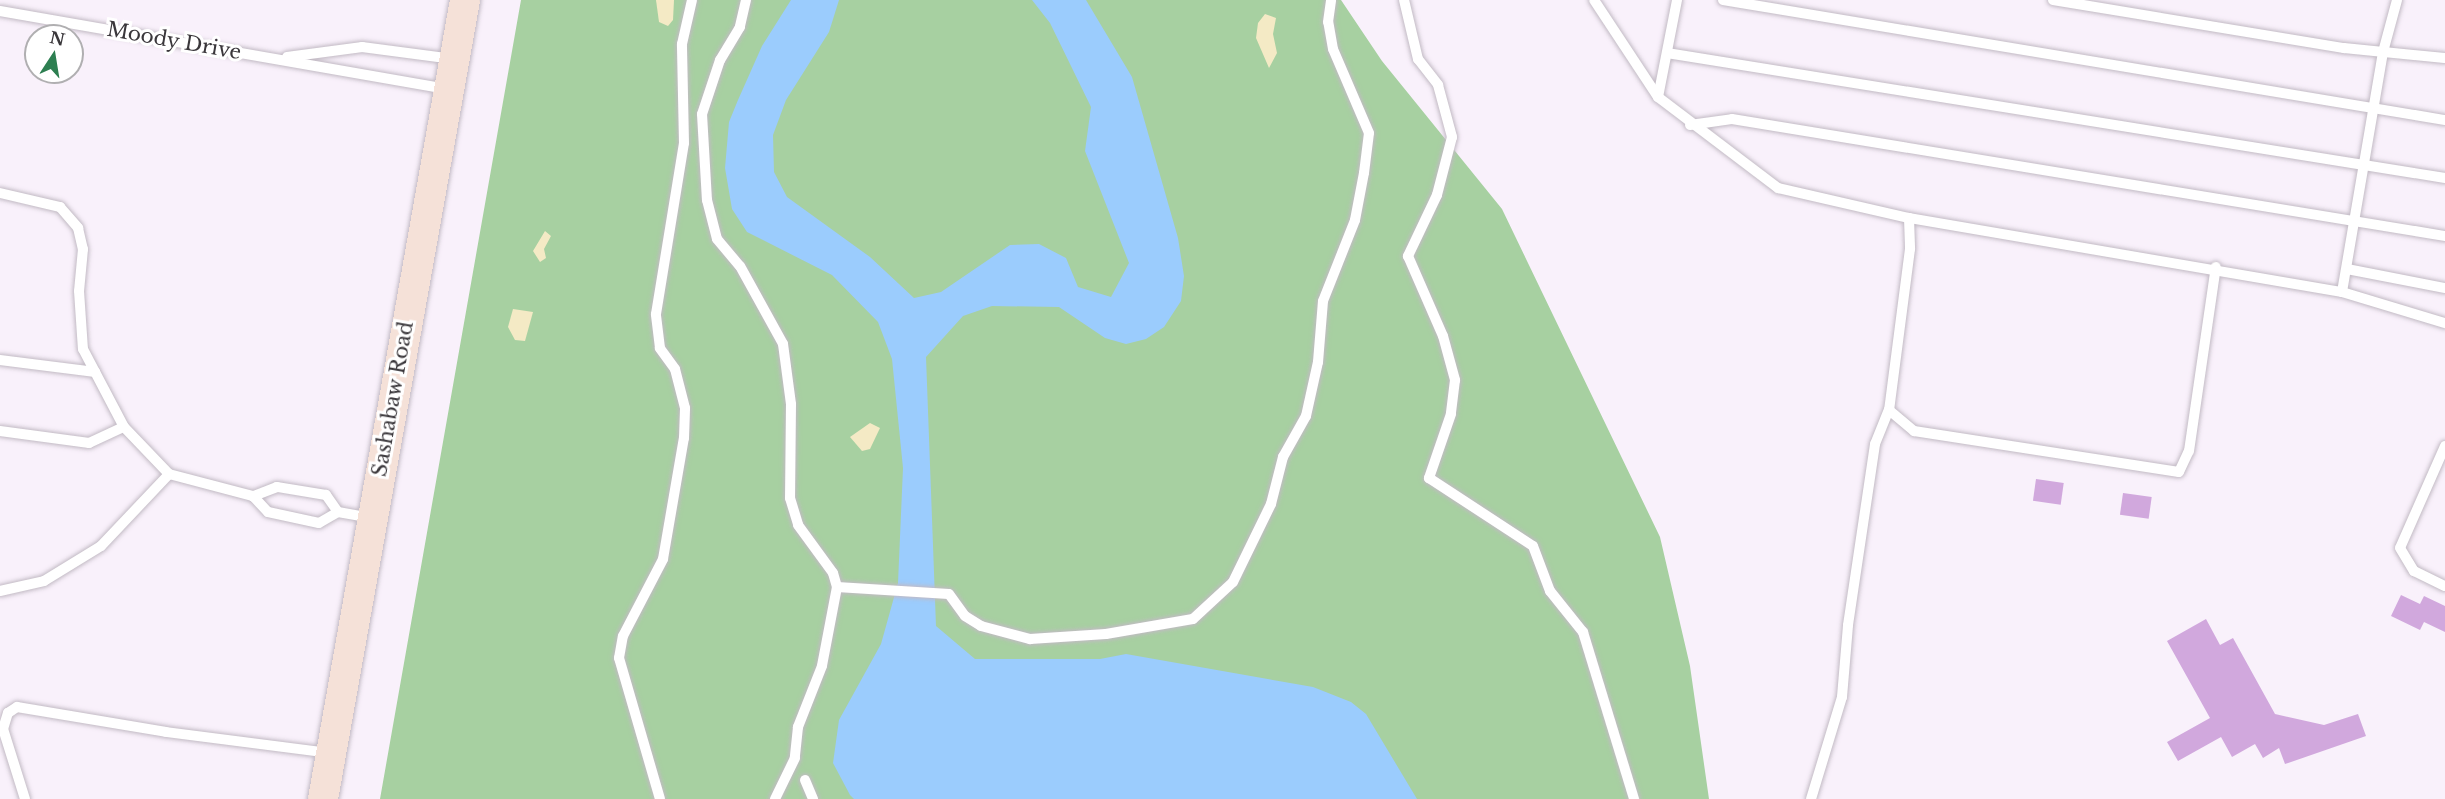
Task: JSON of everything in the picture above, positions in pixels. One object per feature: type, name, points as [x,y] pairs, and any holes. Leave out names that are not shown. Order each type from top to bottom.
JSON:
[{"type":"main road","name":"Sashabaw Road","points":[[323,799],[465,0]]},
{"type":"lane","points":[[660,799],[619,658],[623,636],[663,559],[684,438],[686,408],[675,369],[660,348],[656,314],[684,143],[682,44],[692,0]]},
{"type":"lane","points":[[746,0],[740,27],[720,60],[702,114],[707,200],[717,238],[740,267],[783,344],[791,404],[790,498],[798,525],[833,573],[837,587],[822,666],[798,727],[795,758],[775,799]]},
{"type":"lane","points":[[837,587],[945,594],[981,626],[1007,636],[1054,639],[1193,619],[1233,582],[1271,504],[1283,457],[1306,416],[1316,372],[1323,301],[1355,220],[1364,173],[1369,133],[1332,49],[1328,22],[1331,0]]},
{"type":"lane","points":[[1404,0],[1418,59],[1438,86],[1452,137],[1437,195],[1408,256],[1443,336],[1455,380],[1451,414],[1429,478],[1533,546],[1550,591],[1583,632],[1634,799]]},
{"type":"lane","points":[[1594,0],[1658,97],[1690,125],[1778,188],[1909,219],[2216,267],[2342,292],[2445,323]]},
{"type":"lane","points":[[1658,97],[1677,0]]},
{"type":"lane","points":[[1723,0],[2445,120]]},
{"type":"lane","points":[[2053,0],[2383,52],[2445,58]]},
{"type":"lane","points":[[2342,292],[2383,52],[2397,0]]},
{"type":"lane","name":"Moody Drive","points":[[0,11],[448,89]]},
{"type":"lane","name":"Moody Drive","points":[[277,59],[363,47],[453,60]]},
{"type":"lane","points":[[1667,53],[2445,178]]},
{"type":"lane","points":[[1690,125],[1732,119],[2445,236]]},
{"type":"lane","points":[[0,193],[60,207],[78,228],[83,249],[79,291],[83,350],[124,427],[169,474],[253,496],[268,512],[319,523],[338,512],[372,518]]},
{"type":"lane","points":[[1811,799],[1842,697],[1873,454],[1889,410],[1909,261],[1909,219]]},
{"type":"lane","points":[[1889,410],[1914,431],[2180,472],[2189,451],[2216,267]]},
{"type":"lane","points":[[2347,269],[2445,288]]},
{"type":"lane","points":[[0,360],[95,372]]},
{"type":"lane","points":[[0,431],[89,443],[124,427]]},
{"type":"lane","points":[[2445,446],[2400,548],[2414,571],[2445,586]]},
{"type":"lane","points":[[0,591],[44,581],[101,546],[169,474]]},
{"type":"lane","points":[[253,496],[276,487],[326,495],[338,512]]},
{"type":"lane","points":[[25,799],[3,729],[8,713],[17,707],[166,732],[331,753]]},
{"type":"lane","points":[[805,780],[813,799]]},
{"type":"green space","points":[[521,0],[1341,0],[1382,61],[1502,209],[1660,537],[1690,666],[1709,799],[380,799]]},
{"type":"sand","points":[[656,0],[674,0],[673,20],[668,26],[659,22]]},
{"type":"sand","points":[[1265,14],[1276,18],[1273,34],[1277,53],[1269,68],[1256,38],[1258,23]]},
{"type":"sand","points":[[545,231],[551,236],[544,249],[546,258],[540,262],[533,251]]},
{"type":"sand","points":[[513,309],[533,312],[525,341],[515,340],[508,327]]},
{"type":"sand","points":[[870,423],[880,428],[870,449],[862,451],[850,437]]},
{"type":"water","points":[[791,0],[839,0],[829,32],[786,100],[773,135],[774,172],[787,197],[870,257],[914,298],[941,292],[1010,245],[1039,244],[1066,258],[1078,287],[1111,297],[1129,263],[1085,151],[1091,107],[1050,23],[1032,0],[1086,0],[1132,77],[1178,238],[1184,276],[1181,301],[1164,327],[1146,339],[1126,344],[1105,338],[1059,307],[992,306],[963,316],[926,357],[936,626],[975,659],[1100,659],[1126,654],[1313,687],[1351,702],[1366,714],[1417,799],[854,799],[850,795],[833,763],[839,720],[881,644],[898,583],[903,468],[892,359],[878,322],[832,275],[747,232],[732,209],[725,168],[729,122],[762,46]]},
{"type":"building","points":[[2036,479],[2064,483],[2061,505],[2033,501]]},
{"type":"building","points":[[2123,493],[2152,497],[2149,519],[2120,515]]},
{"type":"building","points":[[2401,595],[2420,604],[2424,596],[2445,606],[2445,632],[2424,622],[2420,630],[2391,616]]},
{"type":"building","points":[[2206,619],[2220,645],[2233,638],[2275,714],[2324,725],[2358,714],[2366,736],[2285,764],[2279,748],[2263,758],[2255,744],[2232,757],[2221,737],[2178,761],[2167,742],[2210,718],[2167,641]]}]
